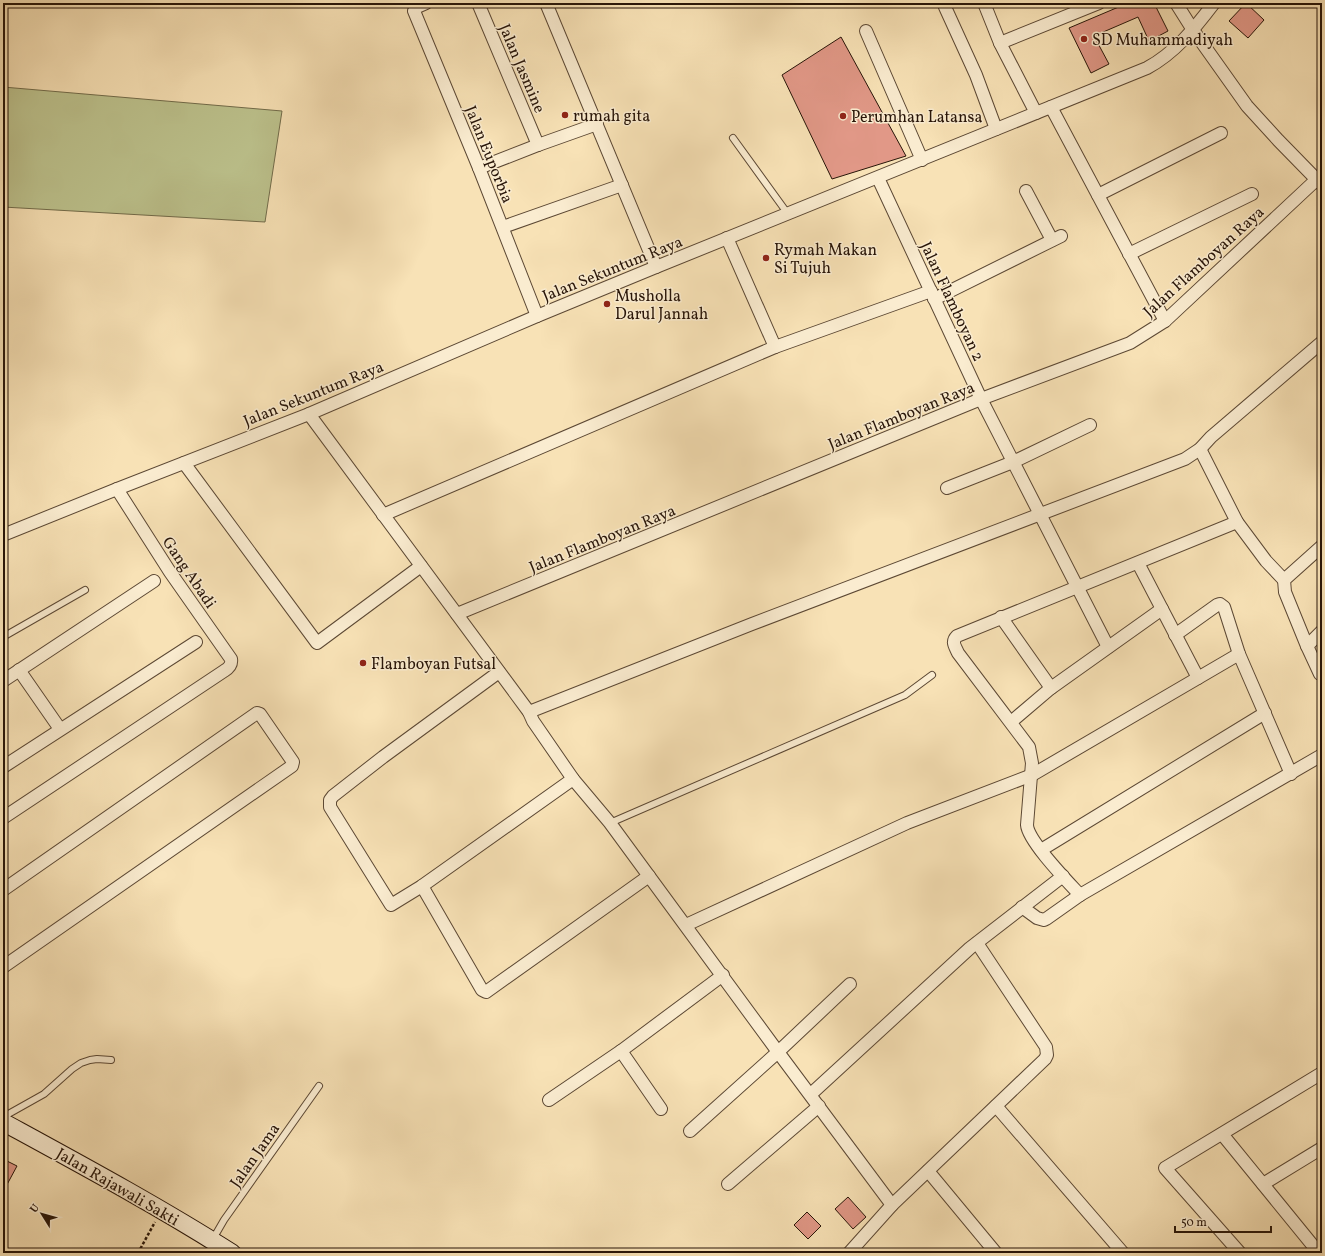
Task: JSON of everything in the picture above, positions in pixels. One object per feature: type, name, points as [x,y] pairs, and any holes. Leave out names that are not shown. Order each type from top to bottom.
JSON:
[{"type":"main road","name":"Jalan Rajawali Sakti","points":[[3,1122],[161,1210],[232,1253]]},
{"type":"street","name":"Jalan Jasmine","points":[[478,3],[538,145]]},
{"type":"street","points":[[546,3],[656,267]]},
{"type":"street","points":[[984,3],[1000,43],[1036,113]]},
{"type":"street","points":[[1000,43],[1098,3]]},
{"type":"street","points":[[1176,3],[1193,30],[1247,106],[1319,183]]},
{"type":"street","name":"Jalan Sekuntum Raya","points":[[3,535],[309,414],[537,316],[1147,68],[1166,56],[1193,30],[1214,3]]},
{"type":"street","name":"Jalan Euporbia","points":[[421,5],[414,10],[479,168],[537,316]]},
{"type":"street","points":[[945,7],[976,75],[996,129]]},
{"type":"street","points":[[866,31],[922,160]]},
{"type":"street","points":[[1051,107],[1165,321]]},
{"type":"street","points":[[479,168],[597,124]]},
{"type":"street","points":[[1098,195],[1221,133]]},
{"type":"street","name":"Jalan Flamboyan 2","points":[[878,178],[981,399],[1108,648]]},
{"type":"street","name":"Jalan Flamboyan Raya","points":[[457,614],[981,399],[1130,343],[1165,321],[1319,183]]},
{"type":"street","points":[[502,227],[622,184]]},
{"type":"street","points":[[383,515],[775,347],[933,295],[1056,238],[1026,191]]},
{"type":"street","points":[[1130,254],[1252,194]]},
{"type":"street","points":[[727,238],[775,347]]},
{"type":"street","points":[[529,712],[752,624],[1185,459],[1200,449],[1211,437],[1322,342]]},
{"type":"street","points":[[309,414],[529,712],[573,779],[610,823],[892,1205]]},
{"type":"street","points":[[947,488],[1013,462],[1090,425]]},
{"type":"street","points":[[1200,449],[1237,522],[1266,561],[1284,580],[1285,592],[1320,674]]},
{"type":"street","points":[[184,463],[317,643],[421,566]]},
{"type":"street","name":"Gang Abadi","points":[[3,818],[230,666],[231,659],[170,572],[117,489]]},
{"type":"street","points":[[1080,895],[1062,876],[1027,830],[1032,775],[1032,763],[1028,747],[1011,722],[958,653],[953,643],[954,638],[1001,617],[1237,522]]},
{"type":"street","points":[[1284,580],[1322,546]]},
{"type":"street","points":[[1138,562],[1198,678]]},
{"type":"street","points":[[3,681],[154,581]]},
{"type":"street","points":[[1175,635],[1217,605],[1220,604],[1224,608],[1239,654],[1291,774]]},
{"type":"street","points":[[1011,722],[1052,688],[1162,609]]},
{"type":"street","points":[[1001,617],[1052,688]]},
{"type":"street","points":[[1307,646],[1322,631]]},
{"type":"street","points":[[3,767],[196,642]]},
{"type":"street","points":[[686,925],[907,823],[1032,775],[1239,654]]},
{"type":"street","points":[[19,670],[60,730]]},
{"type":"street","points":[[499,672],[382,757],[330,800],[330,807],[390,905],[422,886],[573,779]]},
{"type":"street","points":[[3,890],[257,713],[260,714],[293,762],[292,766],[3,967]]},
{"type":"street","points":[[1041,850],[1265,713]]},
{"type":"street","points":[[1022,907],[1038,918],[1044,920],[1080,895],[1322,755]]},
{"type":"street","points":[[422,886],[482,990],[486,992],[649,876]]},
{"type":"street","points":[[810,1094],[977,943],[1062,876]]},
{"type":"street","points":[[849,1253],[892,1205],[1045,1059],[1047,1055],[1046,1047],[977,943]]},
{"type":"street","points":[[549,1100],[621,1051],[723,975]]},
{"type":"street","points":[[690,1131],[778,1052],[850,984]]},
{"type":"street","points":[[621,1051],[661,1109]]},
{"type":"street","points":[[1240,1253],[1165,1168],[1322,1073]]},
{"type":"street","points":[[728,1184],[820,1106]]},
{"type":"street","points":[[996,1106],[1123,1253]]},
{"type":"street","points":[[1222,1134],[1319,1253]]},
{"type":"street","points":[[1263,1184],[1322,1148]]},
{"type":"street","points":[[928,1171],[996,1253]]},
{"type":"lane","points":[[733,138],[788,214]]},
{"type":"lane","points":[[3,637],[85,590]]},
{"type":"lane","points":[[610,823],[905,695],[932,675]]},
{"type":"lane","points":[[3,1117],[44,1094],[72,1069],[81,1064],[97,1059],[111,1060]]},
{"type":"lane","name":"Jalan Jama","points":[[212,1240],[224,1220],[319,1086]]},
{"type":"path","points":[[138,1253],[161,1210]]},
{"type":"green space","points":[[3,87],[282,111],[265,222],[3,207]]},
{"type":"building","name":"SD Muhammadiyah","points":[[1128,3],[1154,3],[1168,31],[1149,41],[1138,17],[1094,36],[1109,64],[1091,73],[1069,28]]},
{"type":"building","points":[[1246,3],[1264,20],[1248,38],[1229,21]]},
{"type":"building","name":"Perumhan Latansa","points":[[841,37],[906,156],[832,179],[782,75]]},
{"type":"building","points":[[3,1159],[17,1166],[3,1192]]},
{"type":"building","points":[[848,1197],[866,1217],[853,1229],[835,1209]]},
{"type":"building","points":[[807,1212],[821,1226],[808,1239],[794,1225]]},
{"type":"place","name":"SD Muhammadiyah","points":[[1084,39]]},
{"type":"place","name":"rumah gita","points":[[565,115]]},
{"type":"place","name":"Perumhan Latansa","points":[[843,116]]},
{"type":"place","name":"Rymah Makan Si Tujuh","points":[[766,258]]},
{"type":"place","name":"Musholla Darul Jannah","points":[[607,304]]},
{"type":"place","name":"Flamboyan Futsal","points":[[363,663]]}]
